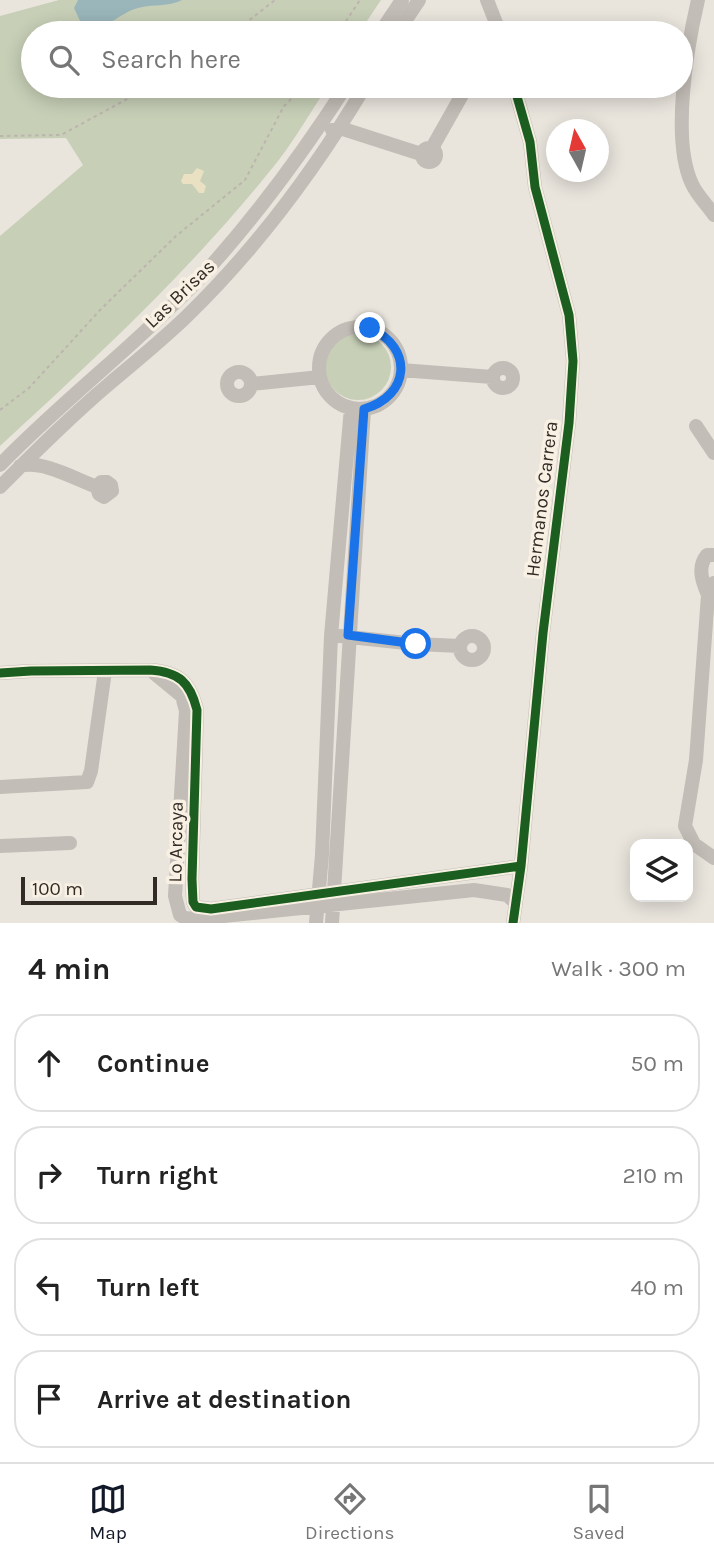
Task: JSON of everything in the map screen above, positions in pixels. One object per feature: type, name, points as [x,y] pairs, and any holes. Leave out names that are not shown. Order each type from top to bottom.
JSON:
[{"type":"street","points":[[388,21],[402,0]]},
{"type":"street","points":[[405,21],[419,0]]},
{"type":"street","points":[[487,0],[495,21]]},
{"type":"street","points":[[693,26],[698,0]]},
{"type":"street","name":"Las Brisas","points":[[0,465],[198,280],[261,208],[338,98]]},
{"type":"street","name":"Las Brisas","points":[[0,487],[185,318],[236,265],[286,204],[358,98]]},
{"type":"street","points":[[325,119],[338,119],[340,128],[427,151],[460,98]]},
{"type":"street","name":"Hermanos Carrera","points":[[513,923],[543,633],[569,423],[573,361],[567,309],[534,187],[530,142],[517,98]]},
{"type":"street","points":[[684,98],[683,149],[692,183],[714,215]]},
{"type":"street","points":[[356,327],[370,328],[383,334],[393,344],[399,356],[401,370],[398,384],[390,397],[378,405],[357,408],[337,402],[326,391],[320,377],[319,363],[323,350],[331,339],[356,327]]},
{"type":"street","points":[[401,370],[492,377]]},
{"type":"street","points":[[251,384],[320,377]]},
{"type":"street","points":[[316,923],[326,899],[348,635],[357,408]]},
{"type":"street","points":[[332,923],[326,899],[331,636],[357,408]]},
{"type":"street","points":[[696,426],[714,453]]},
{"type":"street","points":[[12,452],[23,452],[23,464],[53,470],[97,487]]},
{"type":"street","points":[[714,555],[707,555],[702,563],[702,581],[711,589],[696,760],[685,826],[694,844],[714,859]]},
{"type":"street","points":[[331,636],[348,635],[416,644],[460,646]]},
{"type":"street","points":[[0,787],[87,782],[91,771],[105,670]]},
{"type":"street","name":"Lo Arcaya","points":[[150,670],[182,696],[186,711],[175,919],[195,919],[326,899],[521,866]]},
{"type":"street","name":"Lo Arcaya","points":[[0,673],[150,670],[165,671],[182,679],[193,693],[197,710],[192,879],[193,901],[196,907],[211,909],[474,890],[507,895],[516,904]]},
{"type":"street","points":[[0,846],[70,843]]},
{"type":"street","points":[[428,880],[428,895]]},
{"type":"street","points":[[175,919],[196,907]]},
{"type":"path","points":[[248,21],[275,0]]},
{"type":"path","points":[[346,21],[359,0]]},
{"type":"path","points":[[0,136],[61,135],[129,98]]},
{"type":"path","points":[[0,410],[29,388],[101,309],[176,236],[245,180],[284,106],[292,98]]},
{"type":"green space","points":[[59,0],[381,0],[367,21],[21,21],[21,98],[320,98],[278,161],[179,274],[0,446],[0,236],[83,165],[66,138],[0,139],[0,16]]},
{"type":"green space","points":[[358,334],[381,344],[391,367],[381,390],[358,400],[335,390],[325,367],[335,344]]},
{"type":"sand","points":[[197,168],[204,171],[200,181],[206,186],[204,193],[199,193],[192,184],[183,184],[181,181],[184,174],[192,174]]},
{"type":"water","points":[[78,0],[182,0],[138,8],[113,21],[80,21],[74,8]]},
{"type":"cycle path","points":[[513,923],[543,633],[569,423],[573,361],[569,315],[535,187],[530,142],[517,98]]},
{"type":"cycle path","points":[[0,673],[150,670],[169,673],[182,680],[191,692],[197,710],[192,879],[193,902],[196,907],[211,909],[521,866]]},
{"type":"route","points":[[370,328],[383,334],[393,344],[399,356],[401,370],[398,384],[390,397],[378,405],[364,409],[348,635],[416,644]]}]
